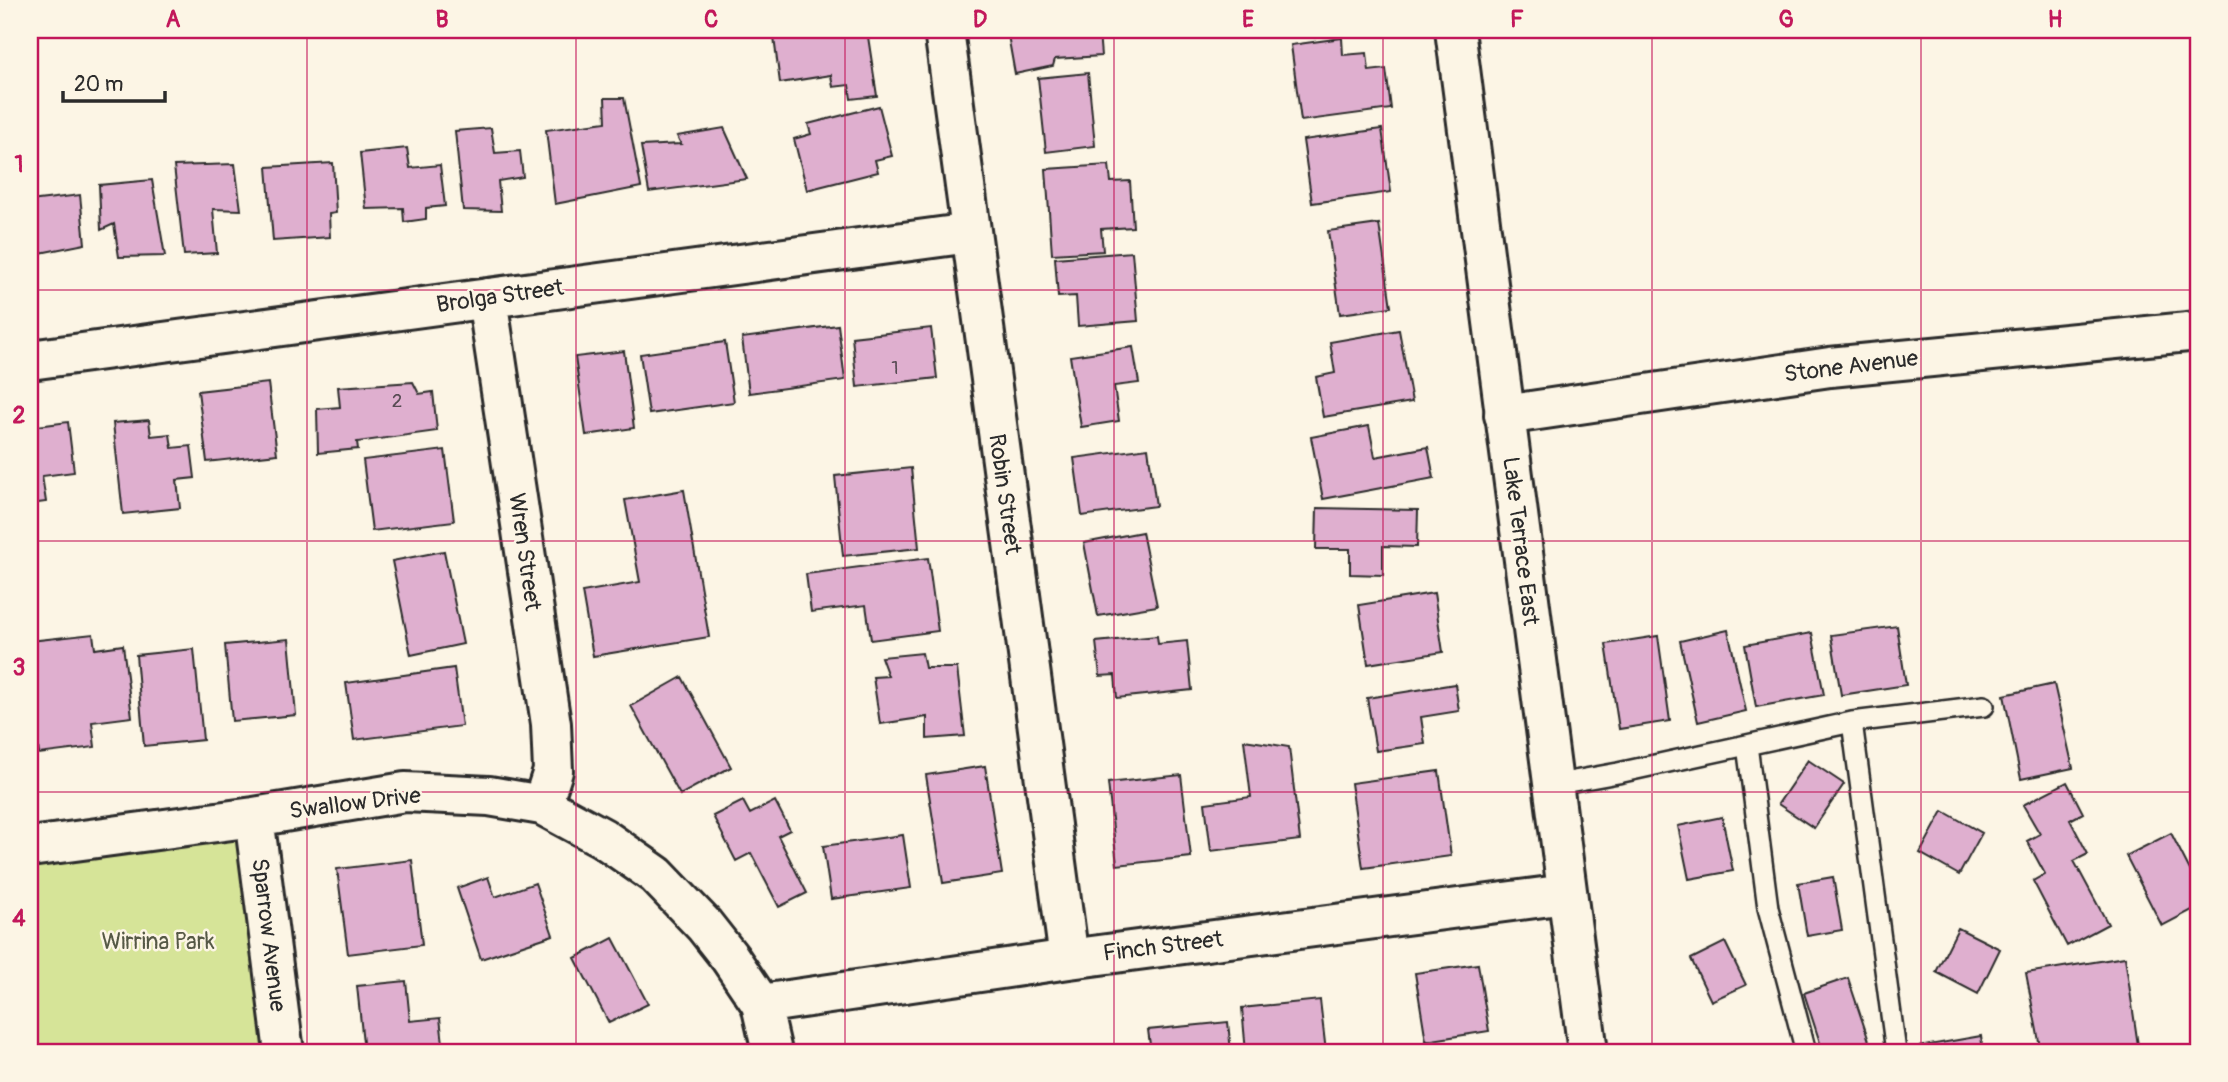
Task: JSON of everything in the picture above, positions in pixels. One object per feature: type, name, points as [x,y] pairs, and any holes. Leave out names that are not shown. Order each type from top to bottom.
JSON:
[{"type":"street","name":"Robin Street","points":[[944,30],[1069,959]]},
{"type":"street","name":"Lake Terrace East","points":[[1455,30],[1588,1052]]},
{"type":"street","name":"Brolga Street","points":[[30,360],[970,233]]},
{"type":"street","name":"Wren Street","points":[[487,298],[551,724],[553,771],[542,805]]},
{"type":"street","name":"Stone Avenue","points":[[1504,415],[1830,367],[2198,331]]},
{"type":"street","name":"Swallow Drive","points":[[30,847],[254,817],[405,792],[489,796],[542,805],[603,838],[656,875],[704,925],[761,1004],[772,1052]]},
{"type":"street","name":"Sparrow Avenue","points":[[254,817],[284,1052]]},
{"type":"street","name":"Finch Street","points":[[761,1004],[1069,959],[1566,894]]},
{"type":"lane","points":[[1552,785],[1852,722],[1984,706]]},
{"type":"lane","points":[[1852,722],[1896,1052]]},
{"type":"lane","points":[[1747,745],[1769,908],[1806,1052]]},
{"type":"green space","name":"Wirrina Park","points":[[254,817],[284,1052],[30,1052],[30,847]]},
{"type":"building","points":[[773,30],[867,30],[877,96],[851,99],[849,85],[833,87],[831,75],[780,83]]},
{"type":"building","points":[[1009,30],[1076,30],[1076,34],[1099,32],[1101,56],[1055,59],[1053,66],[1015,74]]},
{"type":"building","points":[[1342,38],[1343,55],[1367,53],[1369,71],[1386,69],[1391,109],[1301,121],[1291,45]]},
{"type":"building","points":[[1088,73],[1095,146],[1046,152],[1038,78]]},
{"type":"building","points":[[605,98],[624,98],[641,187],[555,204],[546,130],[606,122]]},
{"type":"building","points":[[879,106],[892,156],[875,160],[878,172],[807,190],[794,139],[811,134],[808,124]]},
{"type":"building","points":[[491,128],[495,153],[520,151],[523,177],[498,181],[501,211],[463,210],[455,131]]},
{"type":"building","points":[[724,128],[747,179],[649,192],[641,146],[681,144],[677,136]]},
{"type":"building","points":[[1382,129],[1391,192],[1312,203],[1303,140]]},
{"type":"building","points":[[407,148],[410,168],[440,165],[445,206],[426,208],[426,219],[404,222],[403,208],[366,209],[360,153]]},
{"type":"building","points":[[333,163],[336,213],[329,214],[330,237],[273,241],[267,167]]},
{"type":"building","points":[[235,164],[241,210],[213,209],[217,253],[184,255],[174,166]]},
{"type":"building","points":[[1109,165],[1111,182],[1130,181],[1133,227],[1101,229],[1103,251],[1052,254],[1046,169]]},
{"type":"building","points":[[152,180],[165,256],[119,257],[114,224],[101,230],[99,185]]},
{"type":"building","points":[[80,195],[85,244],[30,255],[30,201]]},
{"type":"building","points":[[1379,224],[1391,307],[1340,314],[1328,231]]},
{"type":"building","points":[[1132,252],[1138,321],[1078,326],[1076,296],[1058,297],[1055,258]]},
{"type":"building","points":[[838,325],[845,380],[749,393],[742,338]]},
{"type":"building","points":[[931,328],[937,378],[857,387],[852,337]]},
{"type":"building","points":[[1399,330],[1412,402],[1323,417],[1316,377],[1335,373],[1330,342]]},
{"type":"building","points":[[725,342],[734,402],[649,414],[640,354]]},
{"type":"building","points":[[1133,347],[1139,383],[1114,386],[1119,421],[1081,427],[1070,356]]},
{"type":"building","points":[[624,351],[634,428],[586,435],[575,357]]},
{"type":"building","points":[[413,382],[419,394],[433,392],[437,431],[357,442],[358,449],[318,453],[317,409],[340,407],[338,387]]},
{"type":"building","points":[[268,383],[277,454],[207,462],[198,391]]},
{"type":"building","points":[[149,420],[151,436],[170,434],[172,448],[191,446],[195,478],[177,480],[180,508],[123,514],[113,423]]},
{"type":"building","points":[[68,422],[74,472],[42,476],[46,502],[30,504],[30,427]]},
{"type":"building","points":[[1369,426],[1375,457],[1428,447],[1434,478],[1323,499],[1311,437]]},
{"type":"building","points":[[1148,448],[1156,506],[1082,516],[1074,458]]},
{"type":"building","points":[[445,450],[454,521],[372,531],[363,460]]},
{"type":"building","points":[[911,468],[919,548],[843,556],[835,476]]},
{"type":"building","points":[[684,490],[709,637],[593,656],[582,592],[640,582],[625,500]]},
{"type":"building","points":[[1317,508],[1418,510],[1417,547],[1383,546],[1383,575],[1350,574],[1350,549],[1316,549]]},
{"type":"building","points":[[1142,532],[1157,606],[1098,616],[1084,543]]},
{"type":"building","points":[[444,551],[463,644],[411,655],[392,561]]},
{"type":"building","points":[[928,558],[938,631],[871,640],[866,605],[811,612],[806,574]]},
{"type":"building","points":[[1434,593],[1443,652],[1368,664],[1359,605]]},
{"type":"building","points":[[1897,626],[1906,685],[1841,695],[1831,635]]},
{"type":"building","points":[[1728,630],[1746,711],[1698,722],[1680,641]]},
{"type":"building","points":[[1812,633],[1824,695],[1756,707],[1745,645]]},
{"type":"building","points":[[93,634],[95,649],[123,645],[132,717],[92,722],[95,747],[39,754],[30,675],[30,641]]},
{"type":"building","points":[[1157,636],[1158,644],[1187,641],[1192,690],[1117,698],[1115,675],[1100,676],[1096,642]]},
{"type":"building","points":[[1658,636],[1670,721],[1619,729],[1606,644]]},
{"type":"building","points":[[289,639],[296,715],[232,721],[225,645]]},
{"type":"building","points":[[194,649],[203,740],[144,746],[136,655]]},
{"type":"building","points":[[922,653],[925,668],[957,668],[965,736],[927,739],[927,717],[880,724],[873,677],[888,676],[881,657]]},
{"type":"building","points":[[454,668],[462,726],[354,740],[346,683]]},
{"type":"building","points":[[682,677],[731,767],[680,795],[631,706]]},
{"type":"building","points":[[1455,684],[1459,711],[1421,717],[1425,744],[1376,751],[1367,698]]},
{"type":"building","points":[[2054,684],[2073,768],[2021,779],[2004,695]]},
{"type":"building","points":[[1244,740],[1289,747],[1300,840],[1211,851],[1205,803],[1251,797]]},
{"type":"building","points":[[1808,760],[1844,784],[1814,828],[1778,804]]},
{"type":"building","points":[[985,766],[1002,874],[943,883],[926,775]]},
{"type":"building","points":[[1439,771],[1451,856],[1363,868],[1351,783]]},
{"type":"building","points":[[1181,775],[1191,857],[1117,865],[1108,783]]},
{"type":"building","points":[[2067,782],[2083,813],[2070,820],[2088,854],[2074,861],[2108,924],[2067,946],[2033,881],[2045,874],[2027,841],[2040,834],[2023,805]]},
{"type":"building","points":[[743,801],[750,814],[775,801],[790,830],[778,836],[807,893],[779,907],[751,853],[736,861],[713,816]]},
{"type":"building","points":[[1943,811],[1982,833],[1959,875],[1920,853]]},
{"type":"building","points":[[1722,817],[1733,871],[1689,879],[1678,826]]},
{"type":"building","points":[[2171,833],[2198,886],[2198,907],[2162,926],[2126,856]]},
{"type":"building","points":[[903,835],[911,888],[831,899],[823,846]]},
{"type":"building","points":[[412,860],[422,945],[348,954],[337,869]]},
{"type":"building","points":[[488,877],[495,897],[535,883],[553,935],[481,959],[457,888]]},
{"type":"building","points":[[1833,877],[1842,930],[1807,936],[1798,883]]},
{"type":"building","points":[[1958,928],[2000,949],[1978,994],[1936,972]]},
{"type":"building","points":[[613,938],[648,1004],[609,1023],[575,958]]},
{"type":"building","points":[[1725,942],[1746,985],[1711,1001],[1691,959]]},
{"type":"building","points":[[2125,957],[2139,1052],[2041,1052],[2026,973]]},
{"type":"building","points":[[1478,964],[1489,1031],[1426,1041],[1415,973]]},
{"type":"building","points":[[1848,978],[1869,1041],[1823,1052],[1804,993]]},
{"type":"building","points":[[406,981],[410,1021],[440,1018],[444,1052],[364,1052],[357,986]]},
{"type":"building","points":[[1320,1000],[1326,1052],[1246,1052],[1242,1008]]},
{"type":"building","points":[[1228,1022],[1231,1052],[1151,1052],[1148,1030]]},
{"type":"building","points":[[1981,1036],[1983,1052],[1919,1052],[1918,1047]]},
{"type":"building","points":[[709,1046],[709,1052],[645,1052],[645,1049]]},
{"type":"building","points":[[1116,1047],[1117,1052],[1070,1052]]}]
